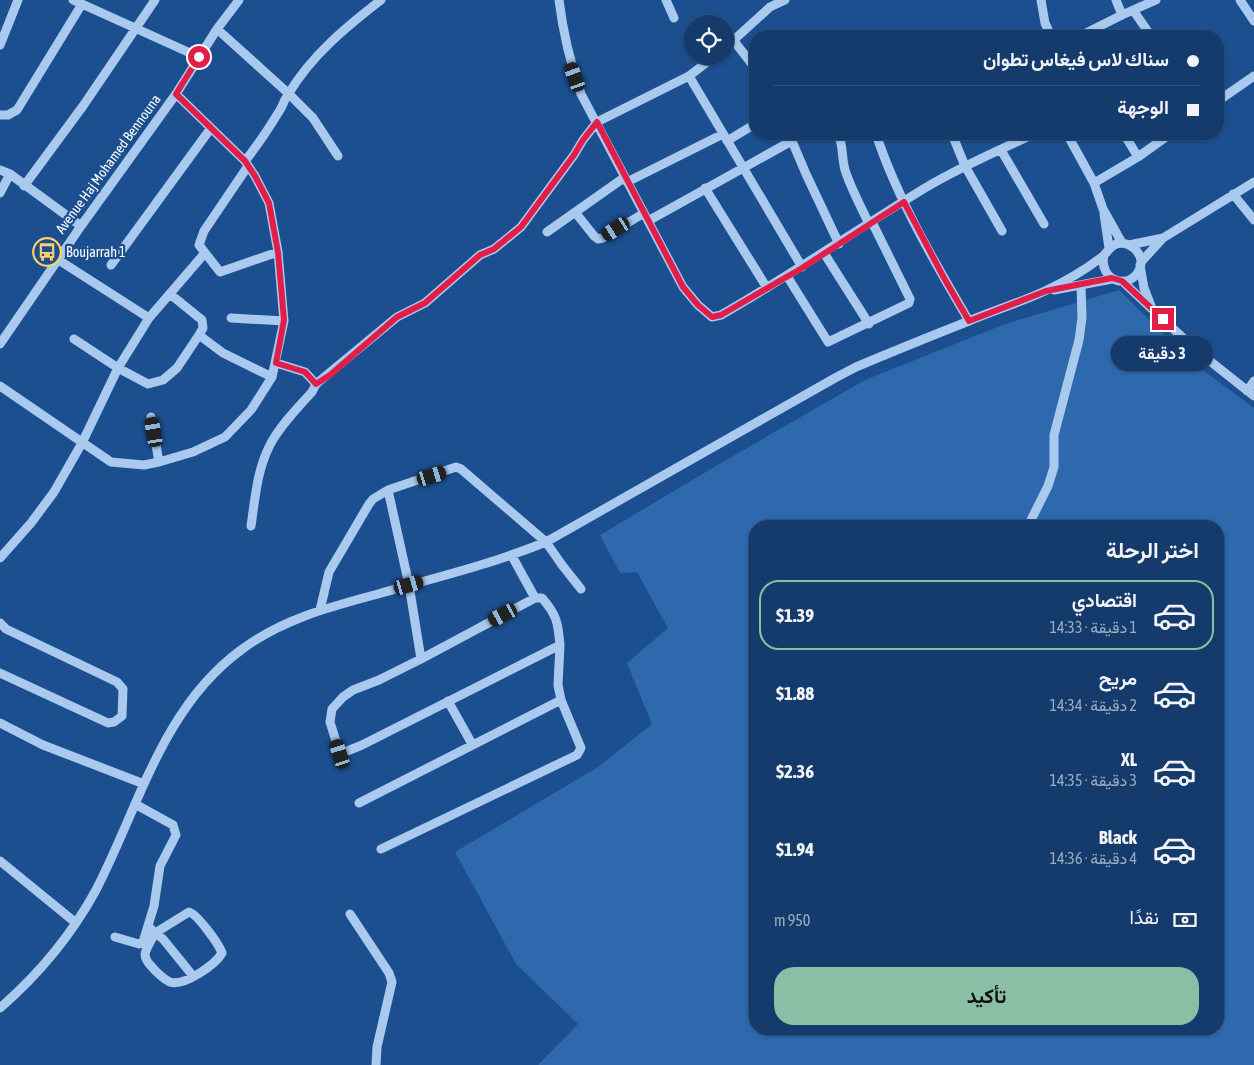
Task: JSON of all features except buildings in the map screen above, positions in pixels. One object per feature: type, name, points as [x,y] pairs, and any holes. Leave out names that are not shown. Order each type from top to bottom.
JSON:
[{"type":"street","points":[[0,43],[18,0]]},
{"type":"street","points":[[73,0],[199,57]]},
{"type":"street","points":[[24,186],[83,106],[155,0]]},
{"type":"street","name":"Avenue Haj Mohamed Bennouna","points":[[0,344],[3,332],[58,259],[176,94],[217,29],[239,0]]},
{"type":"street","points":[[278,252],[220,272],[204,254],[199,244],[204,231],[220,209],[246,163],[281,108],[288,93],[330,42],[381,0]]},
{"type":"street","points":[[558,0],[570,61],[581,94],[683,287],[710,316],[721,315],[802,268],[904,202],[965,166],[1022,140]]},
{"type":"street","points":[[666,0],[674,18]]},
{"type":"street","points":[[749,60],[734,41],[756,18],[770,7],[785,0]]},
{"type":"street","points":[[1041,0],[1045,23],[1048,30]]},
{"type":"street","points":[[1116,0],[1122,14]]},
{"type":"street","points":[[1091,30],[1122,14],[1156,0]]},
{"type":"street","points":[[1240,0],[1254,21]]},
{"type":"street","points":[[0,115],[8,115],[17,110],[82,4]]},
{"type":"street","points":[[1133,10],[1147,30]]},
{"type":"street","points":[[217,29],[313,118],[338,156]]},
{"type":"street","points":[[251,526],[257,483],[269,447],[281,428],[312,392],[316,384],[330,375],[397,317],[425,303],[480,255],[494,249],[521,227],[597,122],[689,76],[703,65]]},
{"type":"street","points":[[689,76],[802,268]]},
{"type":"street","points":[[1224,97],[1254,76]]},
{"type":"street","points":[[0,386],[111,462],[144,465],[193,452],[225,437],[251,410],[272,377],[284,320],[278,252],[269,203],[246,163],[176,94]]},
{"type":"street","points":[[546,232],[574,212],[626,180],[749,127]]},
{"type":"street","points":[[111,265],[211,128]]},
{"type":"street","points":[[574,212],[594,236],[598,239],[603,238],[706,188],[788,143],[789,140]]},
{"type":"street","points":[[791,140],[839,244]]},
{"type":"street","points":[[787,276],[828,342],[869,324],[910,302],[846,173],[842,157],[841,140]]},
{"type":"street","points":[[878,140],[904,202],[969,321]]},
{"type":"street","points":[[954,140],[965,166],[1002,231]]},
{"type":"street","points":[[1070,140],[1094,183],[1103,209],[1125,244],[1137,252],[1141,264],[1144,288],[1152,308]]},
{"type":"street","points":[[1128,140],[1138,157]]},
{"type":"street","points":[[1094,183],[1138,157],[1162,140]]},
{"type":"street","points":[[1001,150],[1044,224]]},
{"type":"street","points":[[0,170],[10,174],[81,226]]},
{"type":"street","points":[[0,193],[10,174]]},
{"type":"street","points":[[1122,281],[1134,277],[1141,264],[1163,238],[1254,182]]},
{"type":"street","points":[[706,188],[767,288]]},
{"type":"street","points":[[1233,194],[1254,220]]},
{"type":"street","points":[[1103,209],[1107,252],[1104,268],[1112,278]]},
{"type":"street","points":[[0,1008],[44,963],[76,923],[95,891],[144,784],[184,709],[207,680],[241,650],[260,637],[278,627],[320,610],[512,556],[546,542],[856,367],[1046,291],[1077,274],[1115,245],[1163,238]]},
{"type":"street","points":[[824,253],[869,324]]},
{"type":"street","points":[[0,558],[31,523],[54,492],[82,443],[118,368],[148,318],[204,254]]},
{"type":"street","points":[[58,259],[148,318]]},
{"type":"street","points":[[1046,291],[1081,286],[1112,278],[1122,281],[1196,350],[1250,394],[1254,381]]},
{"type":"street","points":[[1031,520],[1048,486],[1054,467],[1054,435],[1079,340],[1082,318],[1081,286]]},
{"type":"street","points":[[74,339],[118,368],[148,384],[157,382],[167,377],[177,368],[203,328],[202,320],[170,294]]},
{"type":"street","points":[[231,318],[284,320]]},
{"type":"street","points":[[199,335],[223,353],[272,377]]},
{"type":"street","points":[[276,363],[305,372],[316,384]]},
{"type":"street","points":[[151,417],[159,462]]},
{"type":"street","points":[[320,610],[329,572],[373,499],[388,490],[456,467],[461,469],[546,542],[581,589]]},
{"type":"street","points":[[388,490],[409,585],[421,659]]},
{"type":"street","points":[[512,556],[535,598]]},
{"type":"street","points":[[381,849],[578,755],[581,748],[561,700],[558,685],[560,645],[558,624],[551,608],[542,598],[535,598],[421,659],[379,680],[353,690],[343,697],[332,709],[330,722],[340,754],[362,745],[560,645]]},
{"type":"street","points":[[0,623],[6,629],[117,682],[123,689],[122,716],[114,722],[108,723],[0,674]]},
{"type":"street","points":[[359,803],[561,700]]},
{"type":"street","points":[[448,701],[472,744]]},
{"type":"street","points":[[0,723],[43,745],[144,784]]},
{"type":"street","points":[[115,937],[139,944],[143,942],[152,930],[192,912],[222,953],[211,966],[180,982],[171,982],[146,960],[145,953],[152,930],[160,866],[176,835],[173,825],[135,804]]},
{"type":"street","points":[[0,861],[76,923]]},
{"type":"street","points":[[350,914],[389,973],[392,982],[377,1048],[376,1065]]},
{"type":"street","points":[[152,930],[163,939],[193,976]]},
{"type":"shaded area","points":[[1119,290],[1192,362],[1254,408],[1254,1065],[538,1065],[578,1024],[516,964],[455,852],[598,767],[652,724],[627,663],[668,628],[637,572],[620,573],[600,535],[865,380],[1005,324]]},
{"type":"place","name":"Boujarrah 1","points":[[47,252]]},
{"type":"route","points":[[199,57],[176,94],[245,161],[269,203],[278,252],[284,320],[276,363],[305,372],[316,384],[330,375],[397,317],[420,307],[454,280],[480,255],[494,249],[521,227],[597,122],[683,287],[698,305],[712,317],[721,315],[802,268],[904,202],[969,321],[1046,291],[1081,286],[1112,278],[1122,281],[1163,319]]}]
